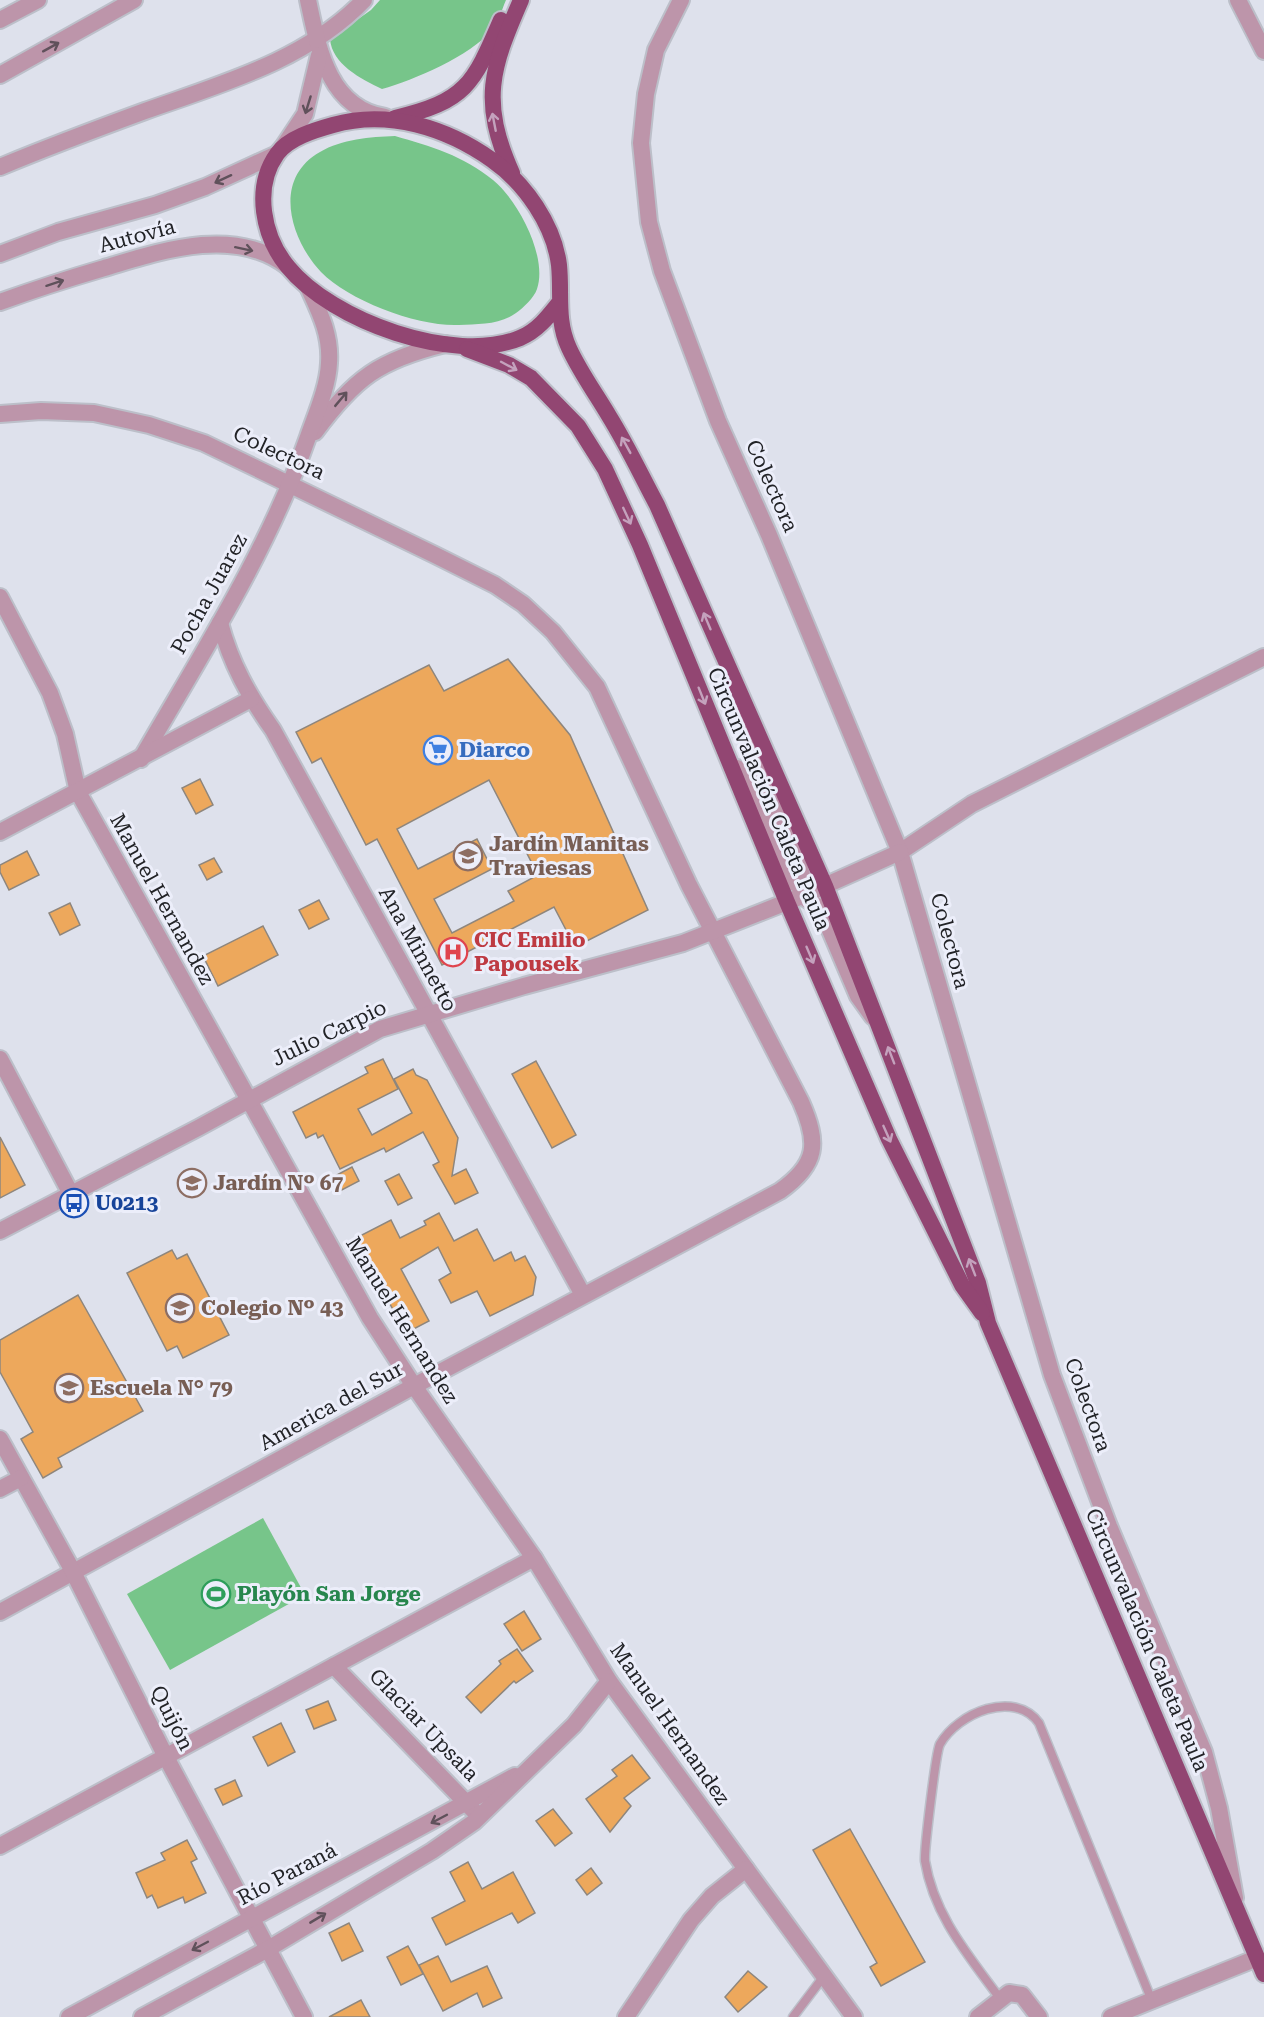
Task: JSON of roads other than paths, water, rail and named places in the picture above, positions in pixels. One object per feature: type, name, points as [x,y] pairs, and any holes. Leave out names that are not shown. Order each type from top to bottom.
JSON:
[{"type":"highway","points":[[510,0],[470,82],[446,103],[391,118],[335,124],[299,137],[279,152],[264,184],[264,215],[272,240],[287,266],[309,289],[341,310],[374,326],[420,340],[450,345],[504,343],[520,338],[544,321],[559,303]]},
{"type":"highway","points":[[513,177],[497,138],[491,89],[496,63],[521,0]]},
{"type":"highway","points":[[391,118],[465,143],[513,177]]},
{"type":"highway","name":"Circunvalación Caleta Paula","points":[[513,177],[545,221],[553,240],[559,266],[561,326],[569,347],[657,505],[738,692],[889,1139],[962,1285],[988,1323]]},
{"type":"highway","name":"Circunvalación Caleta Paula","points":[[450,345],[488,356],[531,378],[555,400],[584,433],[605,469],[640,545],[723,747],[879,1024],[978,1282],[988,1323],[1264,1974]]},
{"type":"street","points":[[0,20],[38,0]]},
{"type":"street","points":[[0,75],[134,0]]},
{"type":"street","points":[[308,0],[319,55],[344,95],[366,113],[391,118]]},
{"type":"street","points":[[0,167],[68,139],[233,80],[282,59],[316,38],[364,0]]},
{"type":"street","name":"Colectora","points":[[681,0],[656,50],[646,94],[641,143],[649,222],[679,321],[718,421],[774,546],[900,852],[1052,1376],[1109,1526],[1204,1752],[1220,1808],[1236,1905]]},
{"type":"street","points":[[1238,0],[1264,51]]},
{"type":"street","points":[[279,152],[305,114],[319,55]]},
{"type":"street","name":"Autovía","points":[[0,254],[58,232],[155,205],[205,187],[279,152]]},
{"type":"street","name":"Autovía","points":[[0,302],[85,274],[185,246],[212,244],[232,246],[268,254],[287,266]]},
{"type":"street","name":"Pocha Juarez","points":[[141,759],[220,623],[292,483],[320,404],[329,364],[325,326],[309,289]]},
{"type":"street","points":[[305,445],[345,393],[361,379],[394,359],[450,345]]},
{"type":"street","name":"Colectora","points":[[0,414],[41,411],[93,413],[149,425],[204,443],[292,483],[495,585],[523,604],[553,632],[597,687],[713,931],[810,1123],[813,1145],[807,1168]]},
{"type":"street","name":"Manuel Hernandez","points":[[0,597],[50,693],[65,734],[78,792],[370,1318],[414,1386],[534,1558],[609,1681],[854,2017]]},
{"type":"street","name":"Ana Minnetto","points":[[220,623],[229,656],[251,699],[273,730],[583,1295]]},
{"type":"street","name":"Julio Carpio","points":[[0,1231],[380,1029],[683,942],[806,893],[900,852],[972,804],[1264,657]]},
{"type":"street","points":[[0,832],[251,699]]},
{"type":"street","points":[[806,893],[824,915],[858,996],[879,1024]]},
{"type":"street","points":[[0,1059],[71,1194]]},
{"type":"street","name":"America del Sur","points":[[0,1612],[414,1386],[780,1191],[807,1168]]},
{"type":"street","name":"Quijón","points":[[0,1439],[74,1572],[166,1756],[304,2017]]},
{"type":"street","points":[[0,1489],[21,1478]]},
{"type":"street","points":[[0,1846],[534,1558]]},
{"type":"street","name":"Glaciar Upsala","points":[[334,1666],[468,1803],[479,1818]]},
{"type":"street","name":"Río Paraná","points":[[142,2017],[268,1948],[432,1851],[479,1818],[574,1725],[609,1681]]},
{"type":"street","name":"Río Paraná","points":[[69,2017],[526,1770]]},
{"type":"street","points":[[626,2017],[692,1920],[712,1896],[746,1869]]},
{"type":"street","points":[[1111,2017],[1257,1958]]},
{"type":"street","points":[[978,2017],[1009,1993],[1022,1995],[1039,2017]]},
{"type":"lane","points":[[1001,2000],[950,1930],[936,1903],[925,1859],[939,1745],[958,1724],[986,1708],[1011,1706],[1032,1713],[1039,1723],[1152,2001]]},
{"type":"lane","points":[[793,2017],[824,1976]]},
{"type":"place","name":"Diarco","points":[[438,750]]},
{"type":"place","name":"Jardín Manitas Traviesas","points":[[468,856]]},
{"type":"place","name":"CIC Emilio Papousek","points":[[453,952]]},
{"type":"place","name":"Jardín Nº 67","points":[[192,1183]]},
{"type":"place","name":"U0213","points":[[74,1203]]},
{"type":"place","name":"Colegio Nº 43","points":[[180,1308]]},
{"type":"place","name":"Escuela N° 79","points":[[69,1388]]},
{"type":"place","name":"Playón San Jorge","points":[[216,1594]]}]
